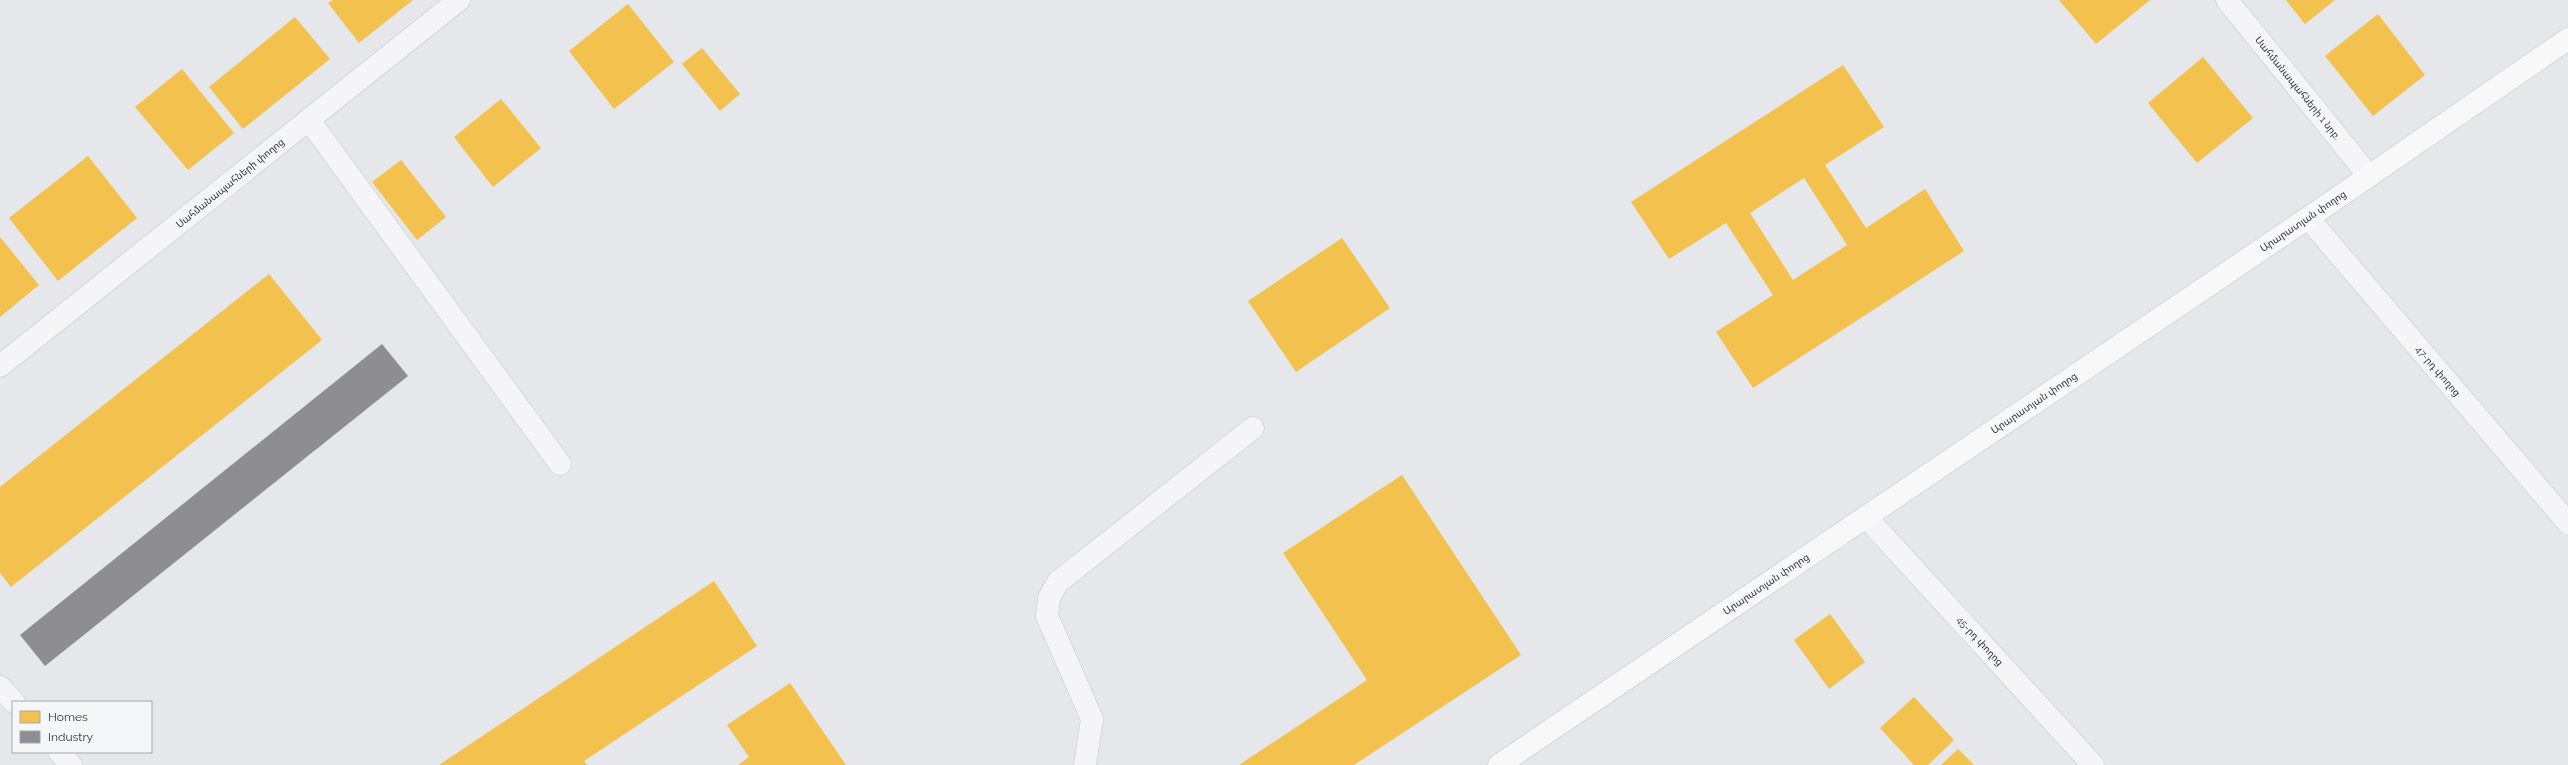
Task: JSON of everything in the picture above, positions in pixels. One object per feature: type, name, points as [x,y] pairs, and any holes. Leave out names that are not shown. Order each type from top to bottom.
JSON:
[{"type":"main road","name":"Արարատյան փողոց","points":[[1499,765],[2308,218],[2568,39]]},
{"type":"street","name":"Սահմանապահների փողոց","points":[[0,366],[459,0]]},
{"type":"street","name":"Սահմանապահների 1 նրբ.","points":[[2226,0],[2369,176]]},
{"type":"street","points":[[309,120],[560,464]]},
{"type":"street","name":"47-րդ փողոց","points":[[2308,218],[2568,523]]},
{"type":"street","points":[[1085,765],[1092,719],[1047,616],[1050,598],[1058,582],[1253,428]]},
{"type":"street","name":"45-րդ փողոց","points":[[1866,517],[2093,765]]},
{"type":"street","points":[[0,687],[13,701]]},
{"type":"street","points":[[60,753],[71,765]]},
{"type":"building: Homes","points":[[333,0],[413,0],[359,43],[328,3]]},
{"type":"building: Homes","points":[[2059,0],[2150,0],[2096,44]]},
{"type":"building: Homes","points":[[2286,0],[2335,0],[2305,24]]},
{"type":"building: Homes","points":[[628,4],[674,62],[614,109],[569,51]]},
{"type":"building: Homes","points":[[2378,14],[2425,75],[2373,116],[2325,56]]},
{"type":"building: Homes","points":[[295,17],[330,59],[243,129],[209,87]]},
{"type":"building: Homes","points":[[702,48],[740,94],[720,111],[682,64]]},
{"type":"building: Homes","points":[[2203,57],[2253,118],[2197,163],[2148,103]]},
{"type":"building: Homes","points":[[1843,65],[1884,127],[1825,165],[1866,228],[1925,189],[1964,251],[1753,388],[1716,332],[1773,295],[1726,223],[1669,259],[1631,202]],"holes":[[[1804,178],[1847,245],[1793,280],[1750,213]]]},
{"type":"building: Homes","points":[[182,69],[234,133],[188,170],[135,107]]},
{"type":"building: Homes","points":[[501,99],[541,148],[493,187],[454,137]]},
{"type":"building: Homes","points":[[88,156],[137,218],[58,281],[9,218]]},
{"type":"building: Homes","points":[[401,160],[446,217],[417,240],[372,182]]},
{"type":"building: Homes","points":[[0,237],[39,285],[0,317]]},
{"type":"building: Homes","points":[[1342,238],[1390,308],[1296,372],[1248,301]]},
{"type":"building: Homes","points":[[269,274],[322,340],[11,587],[0,573],[0,487]]},
{"type":"building: Homes","points":[[1402,475],[1521,655],[1354,765],[1239,765],[1367,680],[1283,553]]},
{"type":"building: Homes","points":[[714,581],[757,646],[584,761],[587,765],[439,765]]},
{"type":"building: Homes","points":[[1830,614],[1865,662],[1829,689],[1794,640]]},
{"type":"building: Homes","points":[[790,683],[846,765],[738,765],[749,757],[727,725]]},
{"type":"building: Homes","points":[[1914,697],[1954,740],[1928,765],[1914,765],[1880,728]]},
{"type":"building: Homes","points":[[1958,749],[1974,765],[1941,765]]},
{"type":"building: Industry","points":[[382,344],[408,376],[45,666],[20,635]]}]
